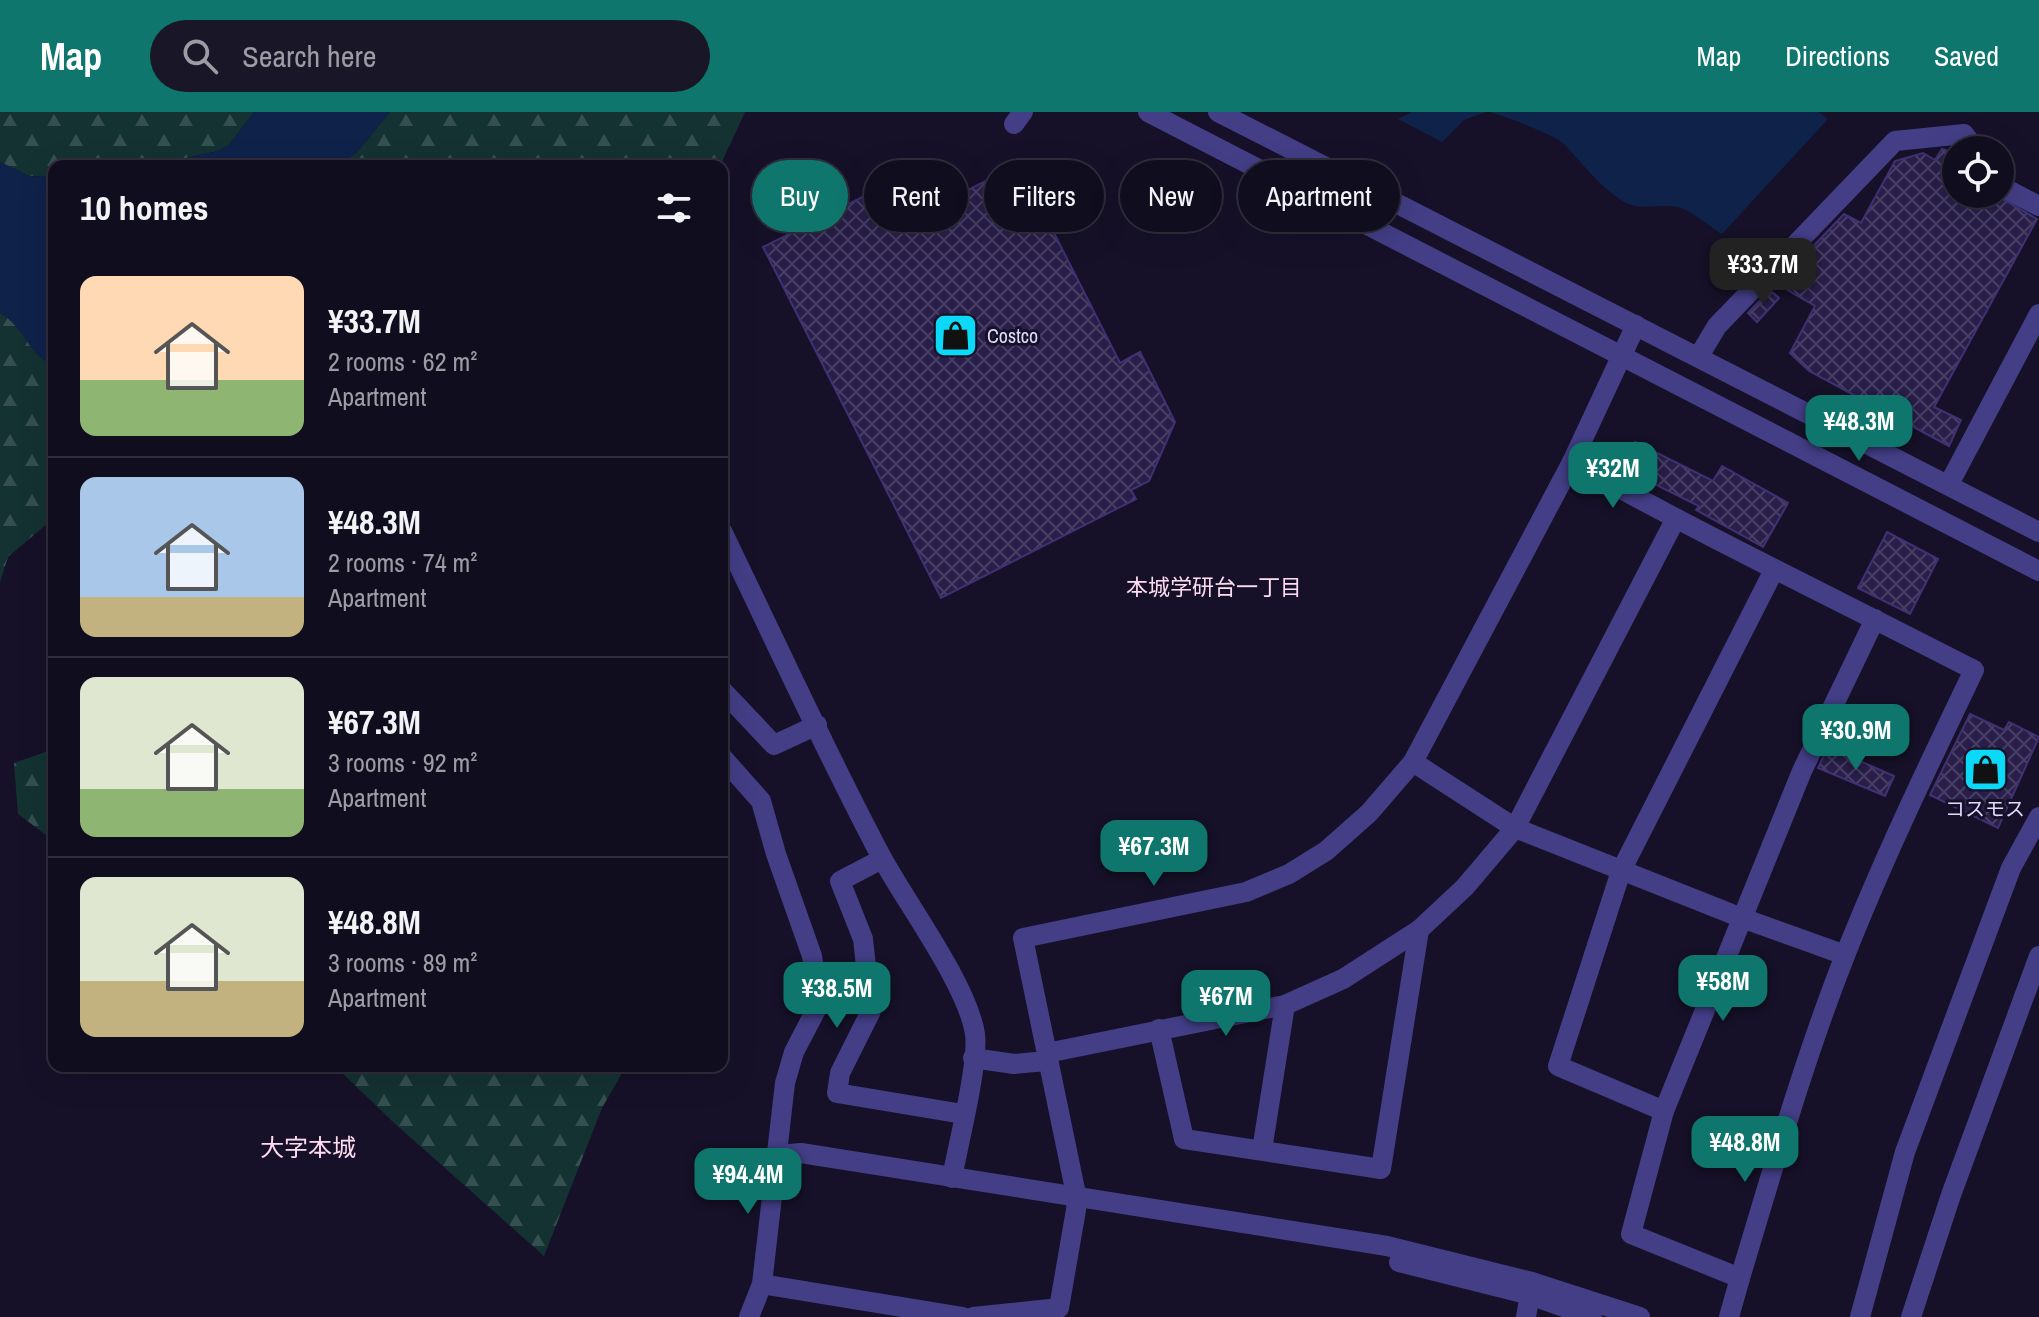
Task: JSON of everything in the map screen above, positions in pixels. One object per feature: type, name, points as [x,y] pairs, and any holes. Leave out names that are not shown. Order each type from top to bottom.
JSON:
[{"type":"street","points":[[1148,112],[1241,160]]},
{"type":"street","points":[[1218,112],[2039,532]]},
{"type":"street","points":[[1699,356],[1717,326],[1895,141],[1942,136]]},
{"type":"street","points":[[1944,136],[1966,136]]},
{"type":"street","points":[[2014,193],[2039,206]]},
{"type":"street","points":[[1381,232],[2039,571]]},
{"type":"street","points":[[1949,484],[2039,314]]},
{"type":"street","points":[[973,1317],[1059,1308],[1076,1204],[1023,938],[1246,892],[1289,874],[1326,851],[1369,813],[1413,762],[1572,462],[1636,325]]},
{"type":"street","points":[[1572,462],[1675,520],[1974,670],[1909,804],[1845,955],[1788,1117],[1729,1317]]},
{"type":"street","points":[[973,1058],[1014,1064],[1159,1029],[1285,1005],[1343,979],[1419,930],[1465,887],[1515,828],[1675,520]]},
{"type":"street","points":[[728,561],[817,725],[882,859],[945,965],[972,1020],[976,1037],[952,1178]]},
{"type":"street","points":[[1664,1111],[1558,1066],[1621,871],[1774,570]]},
{"type":"street","points":[[1740,1278],[1631,1234],[1664,1111],[1802,771],[1875,619]]},
{"type":"street","points":[[728,696],[774,745],[817,725]]},
{"type":"street","points":[[1413,762],[1515,828],[1742,918],[1845,955]]},
{"type":"street","points":[[728,764],[761,801],[776,854],[806,933],[819,1004],[794,1052],[785,1083],[762,1284],[749,1317]]},
{"type":"street","points":[[1860,1317],[1905,1152],[2011,868],[2039,817]]},
{"type":"street","points":[[882,859],[840,881],[863,939],[871,1011],[840,1073],[837,1093],[963,1114]]},
{"type":"street","points":[[1159,1029],[1184,1139],[1381,1169],[1419,930]]},
{"type":"street","points":[[1911,1317],[1951,1195],[2039,956]]},
{"type":"street","points":[[1262,1150],[1285,1005]]},
{"type":"street","points":[[778,1155],[801,1153],[952,1178],[1076,1204]]},
{"type":"street","points":[[778,1155],[799,1166],[1387,1246],[1531,1289],[1640,1317]]},
{"type":"street","points":[[762,1284],[963,1317]]},
{"type":"street","points":[[1526,1317],[1531,1289]]},
{"type":"street","points":[[1531,1289],[1592,1317]]},
{"type":"green space","points":[[0,112],[254,112],[229,145],[218,151],[177,160],[48,160],[48,177],[29,176],[0,162]]},
{"type":"green space","points":[[390,112],[745,112],[723,160],[346,160],[357,152]]},
{"type":"green space","points":[[0,313],[15,325],[48,363],[48,523],[8,557],[0,582]]},
{"type":"green space","points":[[48,751],[48,836],[18,814],[14,763]]},
{"type":"green space","points":[[341,1072],[623,1072],[602,1108],[544,1256]]},
{"type":"water","points":[[254,112],[390,112],[357,152],[346,160],[177,160],[218,151],[229,145]]},
{"type":"water","points":[[1412,112],[1486,112],[1464,120],[1442,142],[1398,119]]},
{"type":"water","points":[[1490,112],[1819,112],[1828,119],[1722,234],[1681,208],[1628,204],[1597,180],[1563,143]]},
{"type":"water","points":[[0,162],[29,176],[48,177],[48,363],[15,325],[0,313]]},
{"type":"building","points":[[1942,149],[1942,208],[2014,206],[2037,219],[1934,407],[1961,420],[1949,446],[1809,371],[1790,353],[1815,306],[1777,284],[1844,214],[1861,223],[1895,161],[1923,153],[1935,160]]},
{"type":"building","name":"Costco","points":[[984,182],[984,232],[1054,232],[1120,363],[1140,352],[1175,422],[1149,481],[1131,490],[1136,499],[941,598],[763,247],[793,232],[848,232],[848,204],[864,196],[864,232],[968,232],[968,190]]},
{"type":"building","points":[[1770,290],[1779,298],[1757,322],[1748,313]]},
{"type":"building","points":[[1635,442],[1713,481],[1722,466],[1788,503],[1763,547],[1696,510],[1699,506],[1622,468]]},
{"type":"building","points":[[1887,532],[1938,559],[1910,614],[1858,588]]},
{"type":"building","name":"コスモス","points":[[1970,714],[2004,730],[2009,722],[2039,737],[1998,828],[1930,795]]},
{"type":"building","points":[[1828,747],[1894,776],[1885,796],[1818,768]]},
{"type":"place","name":"Costco","points":[[956,335]]},
{"type":"place","name":"コスモス","points":[[1985,769]]},
{"type":"district","name":"本城学研台一丁目","points":[[1214,587]]},
{"type":"district","name":"大字本城","points":[[308,1147]]}]
